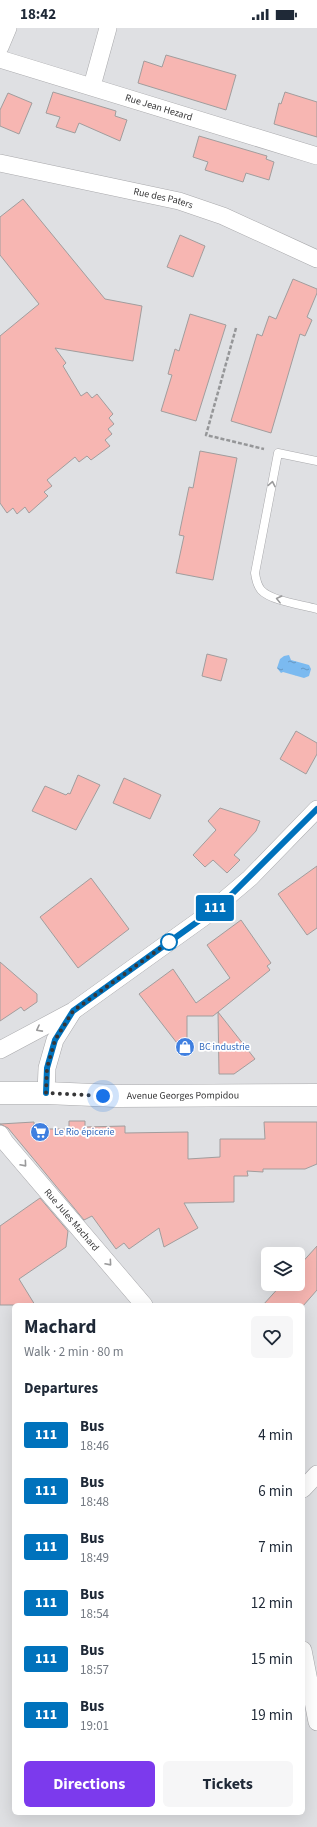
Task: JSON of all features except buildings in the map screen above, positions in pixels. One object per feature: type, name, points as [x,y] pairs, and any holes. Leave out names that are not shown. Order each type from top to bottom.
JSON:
[{"type":"main road","name":"Avenue Georges Pompidou","points":[[0,1093],[117,1096],[317,1095]]},
{"type":"street","points":[[0,47],[8,28]]},
{"type":"street","points":[[92,86],[108,28]]},
{"type":"street","name":"Rue Jean Hezard","points":[[0,59],[317,156]]},
{"type":"street","name":"Rue des Paters","points":[[0,163],[180,201],[202,208],[317,259]]},
{"type":"street","points":[[0,1050],[73,1011],[204,917],[228,898],[317,809]]},
{"type":"street","points":[[46,1093],[47,1068],[55,1040],[73,1011]]},
{"type":"street","name":"Rue Jules Machard","points":[[0,1134],[5,1142],[142,1303]]},
{"type":"street","points":[[305,1487],[317,1474]]},
{"type":"street","points":[[305,1660],[317,1722]]},
{"type":"lane","points":[[317,461],[278,453],[254,573],[256,583],[262,591],[271,597],[317,609]]},
{"type":"path","points":[[236,328],[206,435],[278,453]]},
{"type":"water","points":[[289,655],[291,660],[309,665],[311,669],[309,676],[304,678],[283,672],[281,673],[277,668],[280,659]]},
{"type":"bus line","name":"111","points":[[46,1093],[47,1068],[55,1040],[73,1011],[204,917],[228,898],[250,878],[317,809]]},
{"type":"place","name":"BC industrie","points":[[185,1047]]},
{"type":"place","name":"Le Rio épicerie","points":[[40,1132]]},
{"type":"route","points":[[103,1096],[46,1093],[47,1068],[55,1040],[73,1011],[169,942]]}]
